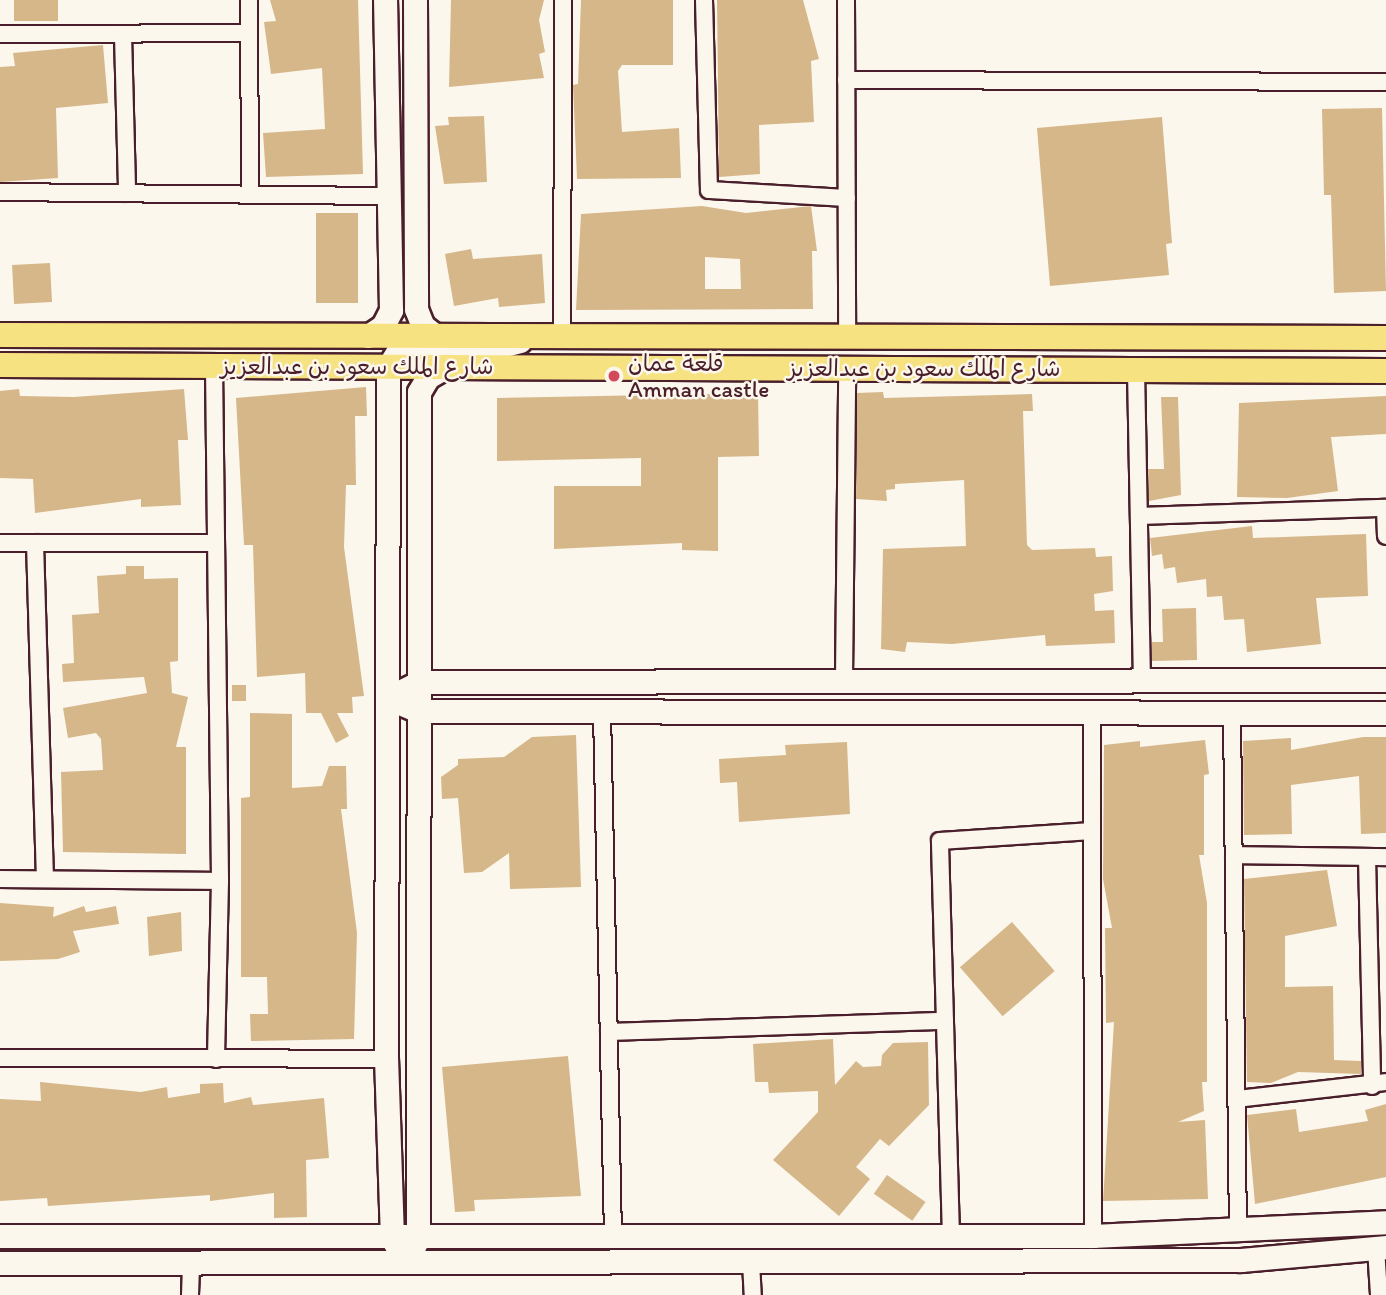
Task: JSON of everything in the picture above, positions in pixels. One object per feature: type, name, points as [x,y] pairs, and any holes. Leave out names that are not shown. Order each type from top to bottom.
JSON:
[{"type":"main road","name":"شارع الملك سعود بن عبدالعزيز","points":[[0,335],[1386,338]]},
{"type":"main road","points":[[1188,370],[1247,359],[1345,358],[1356,346],[1345,337]]},
{"type":"main road","name":"شارع الملك سعود بن عبدالعزيز","points":[[0,365],[846,367],[1386,372]]},
{"type":"street","points":[[249,0],[250,193]]},
{"type":"street","points":[[368,336],[388,319],[391,264],[385,0]]},
{"type":"street","points":[[415,0],[418,317],[437,337]]},
{"type":"street","points":[[562,338],[563,0]]},
{"type":"street","points":[[704,0],[709,190],[847,198]]},
{"type":"street","points":[[846,0],[847,338]]},
{"type":"street","points":[[0,34],[249,33]]},
{"type":"street","points":[[123,35],[127,193]]},
{"type":"street","points":[[846,80],[1386,82]]},
{"type":"street","points":[[0,192],[390,196]]},
{"type":"street","points":[[391,264],[417,266]]},
{"type":"street","points":[[406,1262],[391,1238],[386,1059],[388,367],[398,351],[484,350],[533,338]]},
{"type":"street","points":[[214,366],[220,881],[216,1059]]},
{"type":"street","points":[[406,1262],[418,1238],[419,392],[428,377],[445,367]]},
{"type":"street","points":[[844,679],[846,367]]},
{"type":"street","points":[[1136,370],[1142,679]]},
{"type":"street","points":[[1139,516],[1386,508],[1386,536]]},
{"type":"street","points":[[0,542],[214,543]]},
{"type":"street","points":[[35,543],[45,879]]},
{"type":"street","points":[[388,698],[419,682],[844,679],[1386,680]]},
{"type":"street","points":[[388,698],[418,710],[1386,713]]},
{"type":"street","points":[[602,711],[613,1237]]},
{"type":"street","points":[[1092,712],[1093,1236]]},
{"type":"street","points":[[1232,713],[1238,1233]]},
{"type":"street","points":[[951,1237],[940,841],[1092,831]]},
{"type":"street","points":[[1234,855],[1386,857]]},
{"type":"street","points":[[1237,1099],[1379,1084],[1367,857]]},
{"type":"street","points":[[0,879],[220,881]]},
{"type":"street","points":[[609,1032],[944,1021]]},
{"type":"street","points":[[0,1058],[386,1059]]},
{"type":"street","points":[[0,1236],[1093,1236],[1238,1233],[1386,1222]]},
{"type":"street","points":[[0,1263],[1241,1260],[1381,1248],[1379,1295]]},
{"type":"street","points":[[751,1262],[753,1295]]},
{"type":"street","points":[[190,1295],[191,1263]]},
{"type":"building","points":[[14,0],[58,0],[58,21],[14,21]]},
{"type":"building","points":[[270,0],[358,0],[363,174],[266,177],[263,133],[325,129],[322,68],[271,74],[264,22],[276,21]]},
{"type":"building","points":[[451,0],[544,0],[539,20],[545,52],[539,54],[544,78],[449,87]]},
{"type":"building","points":[[581,0],[673,0],[673,65],[622,65],[618,71],[622,132],[679,128],[681,178],[577,179],[573,85],[578,84]]},
{"type":"building","points":[[717,0],[803,0],[819,59],[811,61],[814,122],[759,125],[760,174],[719,177]]},
{"type":"building","points":[[103,45],[108,103],[56,108],[58,178],[0,182],[0,67],[15,66],[13,53]]},
{"type":"building","points":[[1382,108],[1386,291],[1334,293],[1331,195],[1324,195],[1322,109]]},
{"type":"building","points":[[484,116],[487,182],[444,184],[435,126],[449,125],[448,117]]},
{"type":"building","points":[[1162,117],[1172,243],[1166,244],[1169,275],[1050,286],[1037,128]]},
{"type":"building","points":[[702,206],[746,213],[811,206],[817,251],[812,251],[813,309],[576,310],[581,214]],"holes":[[[705,257],[740,259],[741,289],[705,289]]]},
{"type":"building","points":[[316,213],[358,213],[358,303],[316,303]]},
{"type":"building","points":[[471,249],[473,259],[542,254],[545,303],[499,307],[498,298],[454,306],[445,254]]},
{"type":"building","points":[[50,263],[52,302],[14,304],[12,265]]},
{"type":"building","points":[[366,387],[367,416],[355,416],[356,485],[346,485],[344,547],[364,696],[352,697],[353,713],[337,713],[349,736],[336,743],[321,713],[306,713],[305,673],[257,677],[253,545],[244,545],[236,398]]},
{"type":"building","points":[[19,389],[20,396],[74,397],[184,389],[188,440],[178,440],[181,505],[141,507],[141,499],[35,513],[33,479],[0,478],[0,391]]},
{"type":"building","points":[[883,392],[884,398],[1032,394],[1033,411],[1023,411],[1027,545],[1032,550],[1095,548],[1096,557],[1112,556],[1113,591],[1094,594],[1095,611],[1114,610],[1115,643],[1046,646],[1045,635],[952,644],[907,642],[905,652],[881,649],[883,549],[966,546],[964,480],[895,484],[895,489],[886,490],[887,501],[856,499],[857,393]]},
{"type":"building","points":[[758,393],[759,456],[718,457],[718,551],[682,550],[682,543],[554,549],[554,486],[641,486],[641,458],[497,461],[497,398]]},
{"type":"building","points":[[1386,396],[1386,434],[1331,437],[1338,491],[1287,498],[1237,497],[1239,403]]},
{"type":"building","points":[[1161,397],[1178,397],[1181,495],[1149,501],[1148,469],[1164,469]]},
{"type":"building","points":[[1252,526],[1253,538],[1366,534],[1368,596],[1316,598],[1321,644],[1247,652],[1244,619],[1224,620],[1222,596],[1207,597],[1206,579],[1177,583],[1175,567],[1164,569],[1162,554],[1152,556],[1150,538]]},
{"type":"building","points":[[126,566],[144,566],[144,579],[178,578],[178,661],[170,662],[172,693],[188,697],[176,747],[186,747],[186,854],[63,852],[61,772],[103,770],[101,739],[96,733],[68,738],[63,708],[147,693],[144,677],[63,682],[62,664],[74,663],[72,615],[99,613],[97,576],[126,574]]},
{"type":"building","points":[[1196,608],[1197,660],[1152,661],[1152,642],[1163,642],[1162,609]]},
{"type":"building","points":[[232,685],[246,685],[246,701],[232,701]]},
{"type":"building","points":[[250,713],[292,714],[292,788],[322,786],[329,766],[346,766],[347,809],[341,809],[357,933],[354,1039],[251,1041],[250,1014],[268,1014],[267,977],[241,977],[241,798],[250,797]]},
{"type":"building","points":[[576,735],[581,887],[510,889],[509,853],[482,872],[464,873],[458,798],[442,799],[441,777],[458,765],[458,759],[504,757],[532,737]]},
{"type":"building","points":[[1363,737],[1386,737],[1386,833],[1361,834],[1359,776],[1291,785],[1292,834],[1244,835],[1243,741],[1291,738],[1291,750]]},
{"type":"building","points":[[1205,740],[1209,774],[1204,775],[1204,855],[1199,855],[1207,903],[1207,1082],[1202,1082],[1204,1111],[1178,1122],[1205,1120],[1208,1199],[1103,1201],[1114,1022],[1106,1023],[1105,928],[1112,928],[1103,879],[1104,745],[1140,741],[1140,747]]},
{"type":"building","points":[[847,742],[850,814],[739,822],[737,782],[720,783],[719,759],[786,755],[785,745]]},
{"type":"building","points":[[1327,870],[1337,926],[1285,936],[1285,987],[1333,986],[1334,1060],[1361,1061],[1361,1074],[1298,1072],[1271,1083],[1247,1082],[1244,879]]},
{"type":"building","points":[[0,903],[54,907],[53,917],[84,906],[86,912],[116,906],[119,924],[73,931],[80,952],[58,959],[0,961]]},
{"type":"building","points":[[181,912],[182,951],[149,956],[147,917]]},
{"type":"building","points":[[1012,922],[1055,971],[1003,1016],[960,967]]},
{"type":"building","points":[[833,1039],[835,1085],[856,1061],[863,1067],[881,1066],[882,1055],[893,1043],[928,1042],[929,1105],[889,1146],[880,1139],[856,1167],[870,1179],[839,1216],[773,1160],[818,1112],[818,1091],[769,1093],[768,1082],[755,1082],[753,1044]]},
{"type":"building","points":[[568,1056],[581,1196],[474,1200],[475,1211],[455,1212],[442,1067]]},
{"type":"building","points":[[40,1082],[141,1092],[167,1087],[168,1098],[200,1093],[200,1084],[223,1083],[224,1103],[251,1097],[253,1105],[324,1098],[329,1158],[306,1160],[307,1217],[274,1218],[274,1193],[210,1201],[210,1195],[48,1206],[47,1198],[0,1201],[0,1099],[41,1101]]},
{"type":"building","points":[[1386,1104],[1386,1177],[1255,1204],[1247,1115],[1296,1109],[1299,1132],[1368,1121],[1365,1110]]},
{"type":"building","points":[[887,1175],[926,1202],[912,1221],[874,1194]]},
{"type":"place","name":"قلعة عمان Amman castle","points":[[614,376]]}]
